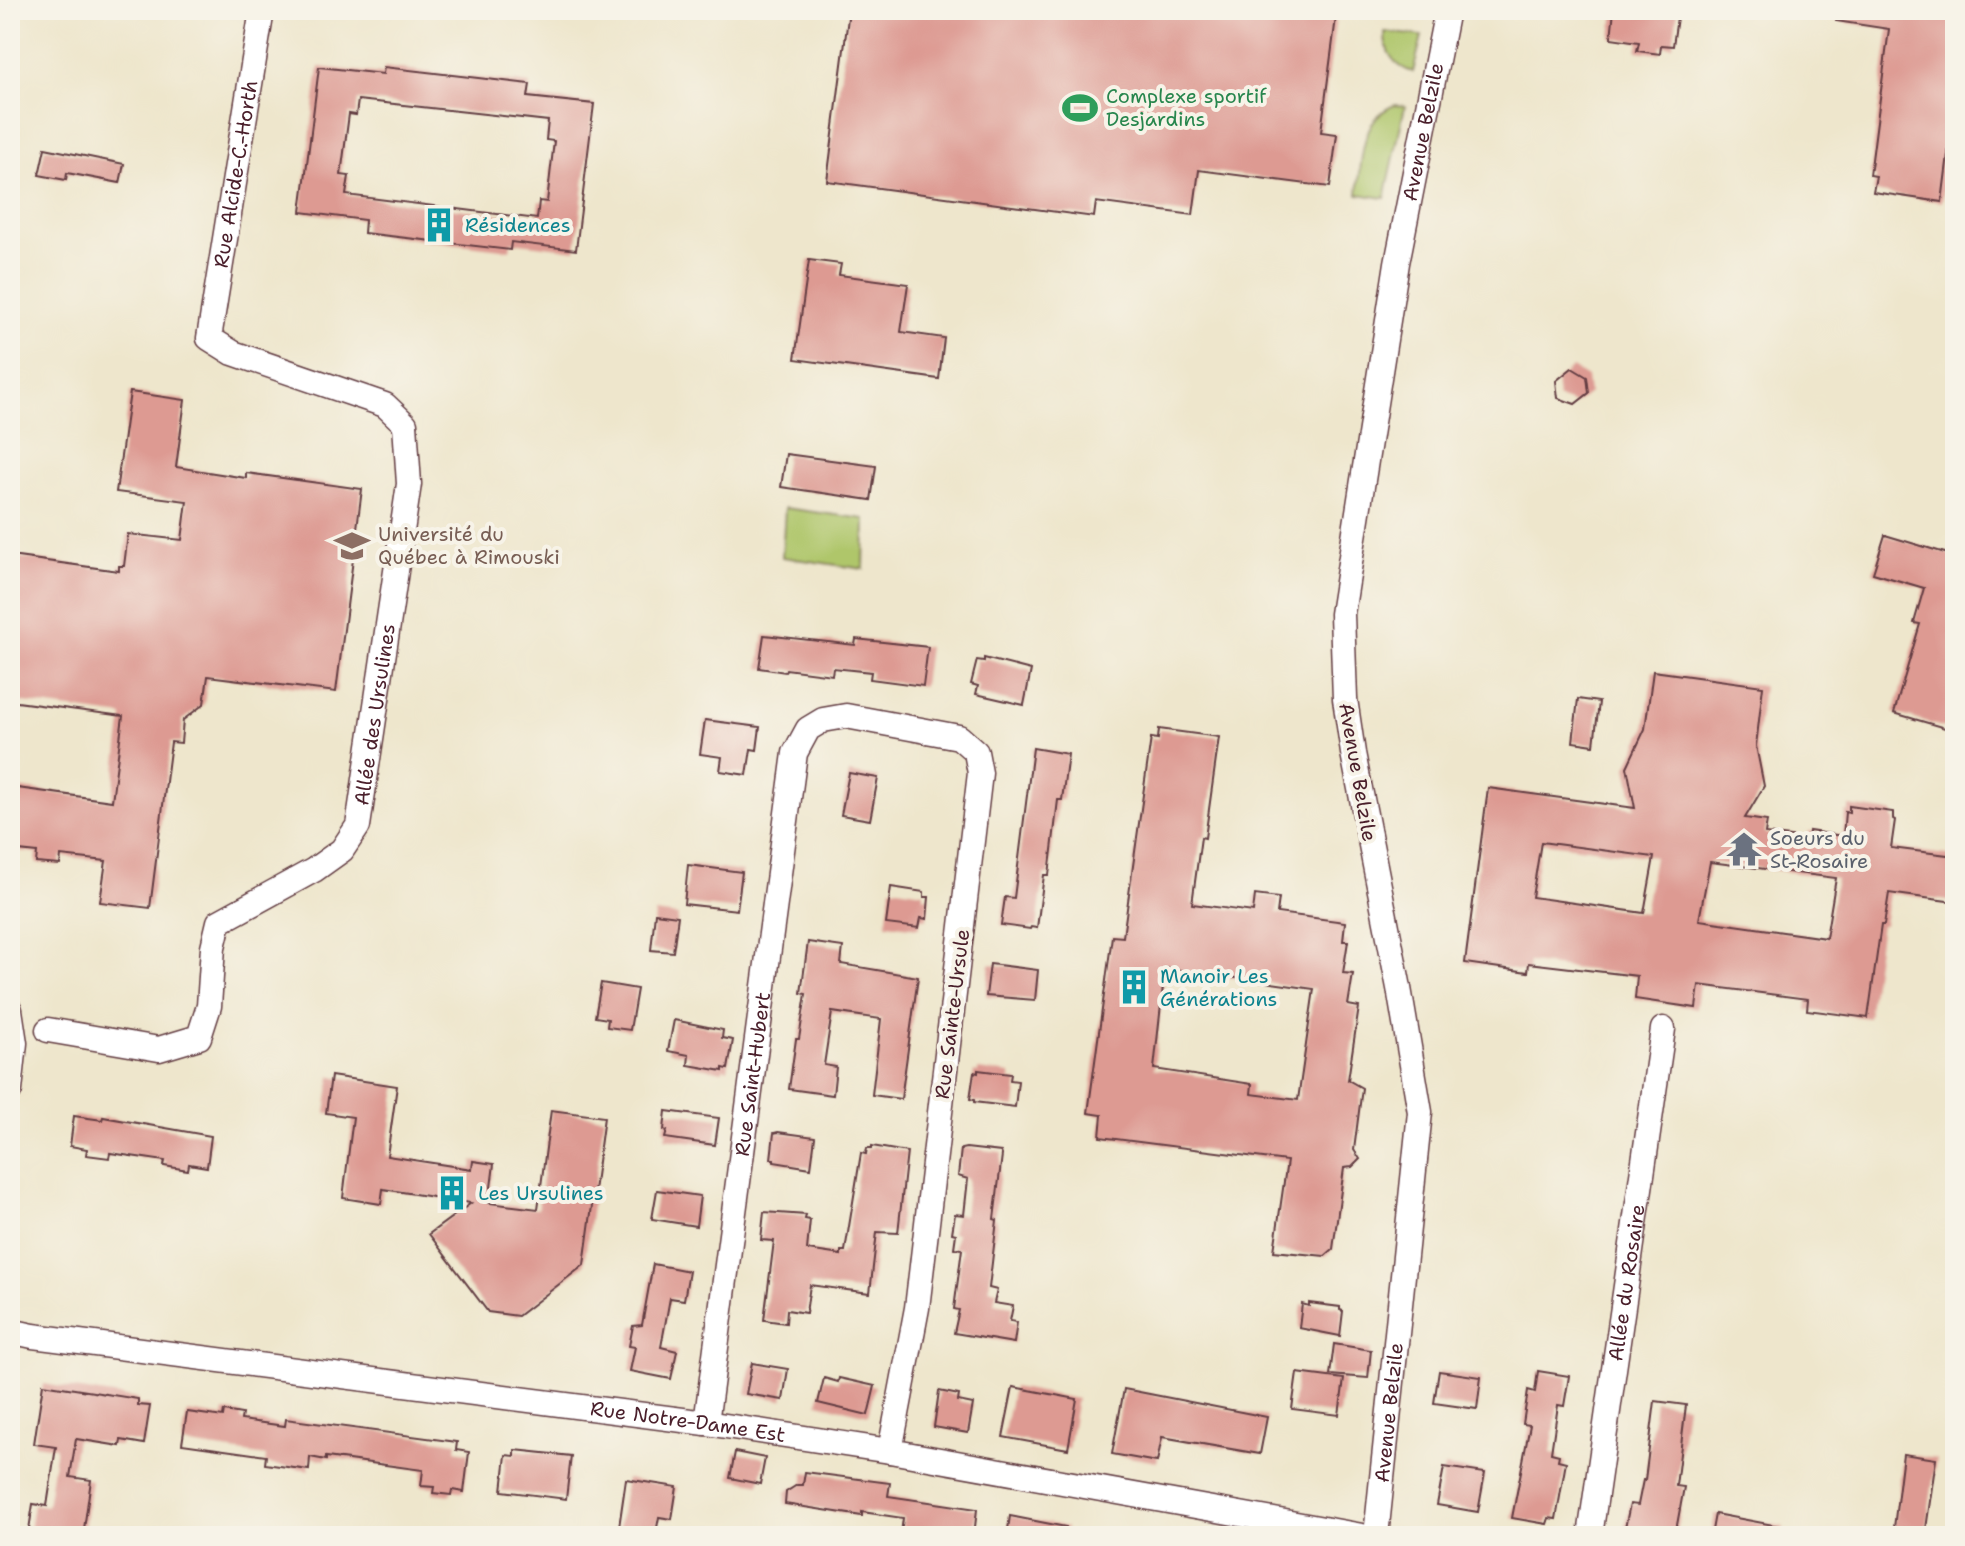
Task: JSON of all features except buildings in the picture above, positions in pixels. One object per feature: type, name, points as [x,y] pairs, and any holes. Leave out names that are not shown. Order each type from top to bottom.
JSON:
[{"type":"street","name":"Rue Alcide-C.-Horth","points":[[209,338],[262,10]]},
{"type":"street","name":"Avenue Belzile","points":[[1376,1536],[1420,1112],[1353,753],[1345,699],[1342,614],[1397,263],[1447,10]]},
{"type":"street","name":"Allée des Ursulines","points":[[48,1030],[159,1049],[199,1037],[209,1006],[213,947],[219,922],[314,870],[342,850],[358,826],[409,484],[405,424],[385,405],[233,353],[209,338]]},
{"type":"street","name":"Rue Sainte-Ursule","points":[[808,729],[823,720],[846,716],[959,737],[976,752],[980,773],[917,1308],[890,1451]]},
{"type":"street","name":"Rue Saint-Hubert","points":[[706,1423],[795,753],[808,729]]},
{"type":"street","points":[[10,1010],[15,1043],[10,1090]]},
{"type":"street","name":"Allée du Rosaire","points":[[1590,1536],[1663,1029]]},
{"type":"street","name":"Rue Notre-Dame Est","points":[[10,1331],[706,1423],[890,1451],[1362,1536]]},
{"type":"green space","points":[[1385,32],[1422,36],[1413,72],[1400,66],[1392,57],[1386,46]]},
{"type":"green space","points":[[1395,105],[1405,106],[1385,198],[1358,194],[1364,142],[1375,120]]},
{"type":"green space","points":[[785,508],[865,519],[864,569],[782,557]]},
{"type":"place","name":"Complexe sportif Desjardins","points":[[1080,108]]},
{"type":"place","name":"Résidences","points":[[439,225]]},
{"type":"place","name":"Université du Québec à Rimouski","points":[[352,546]]},
{"type":"place","name":"Soeurs du St-Rosaire","points":[[1744,849]]},
{"type":"place","name":"Manoir Les Générations","points":[[1134,987]]},
{"type":"place","name":"Les Ursulines","points":[[452,1193]]}]
